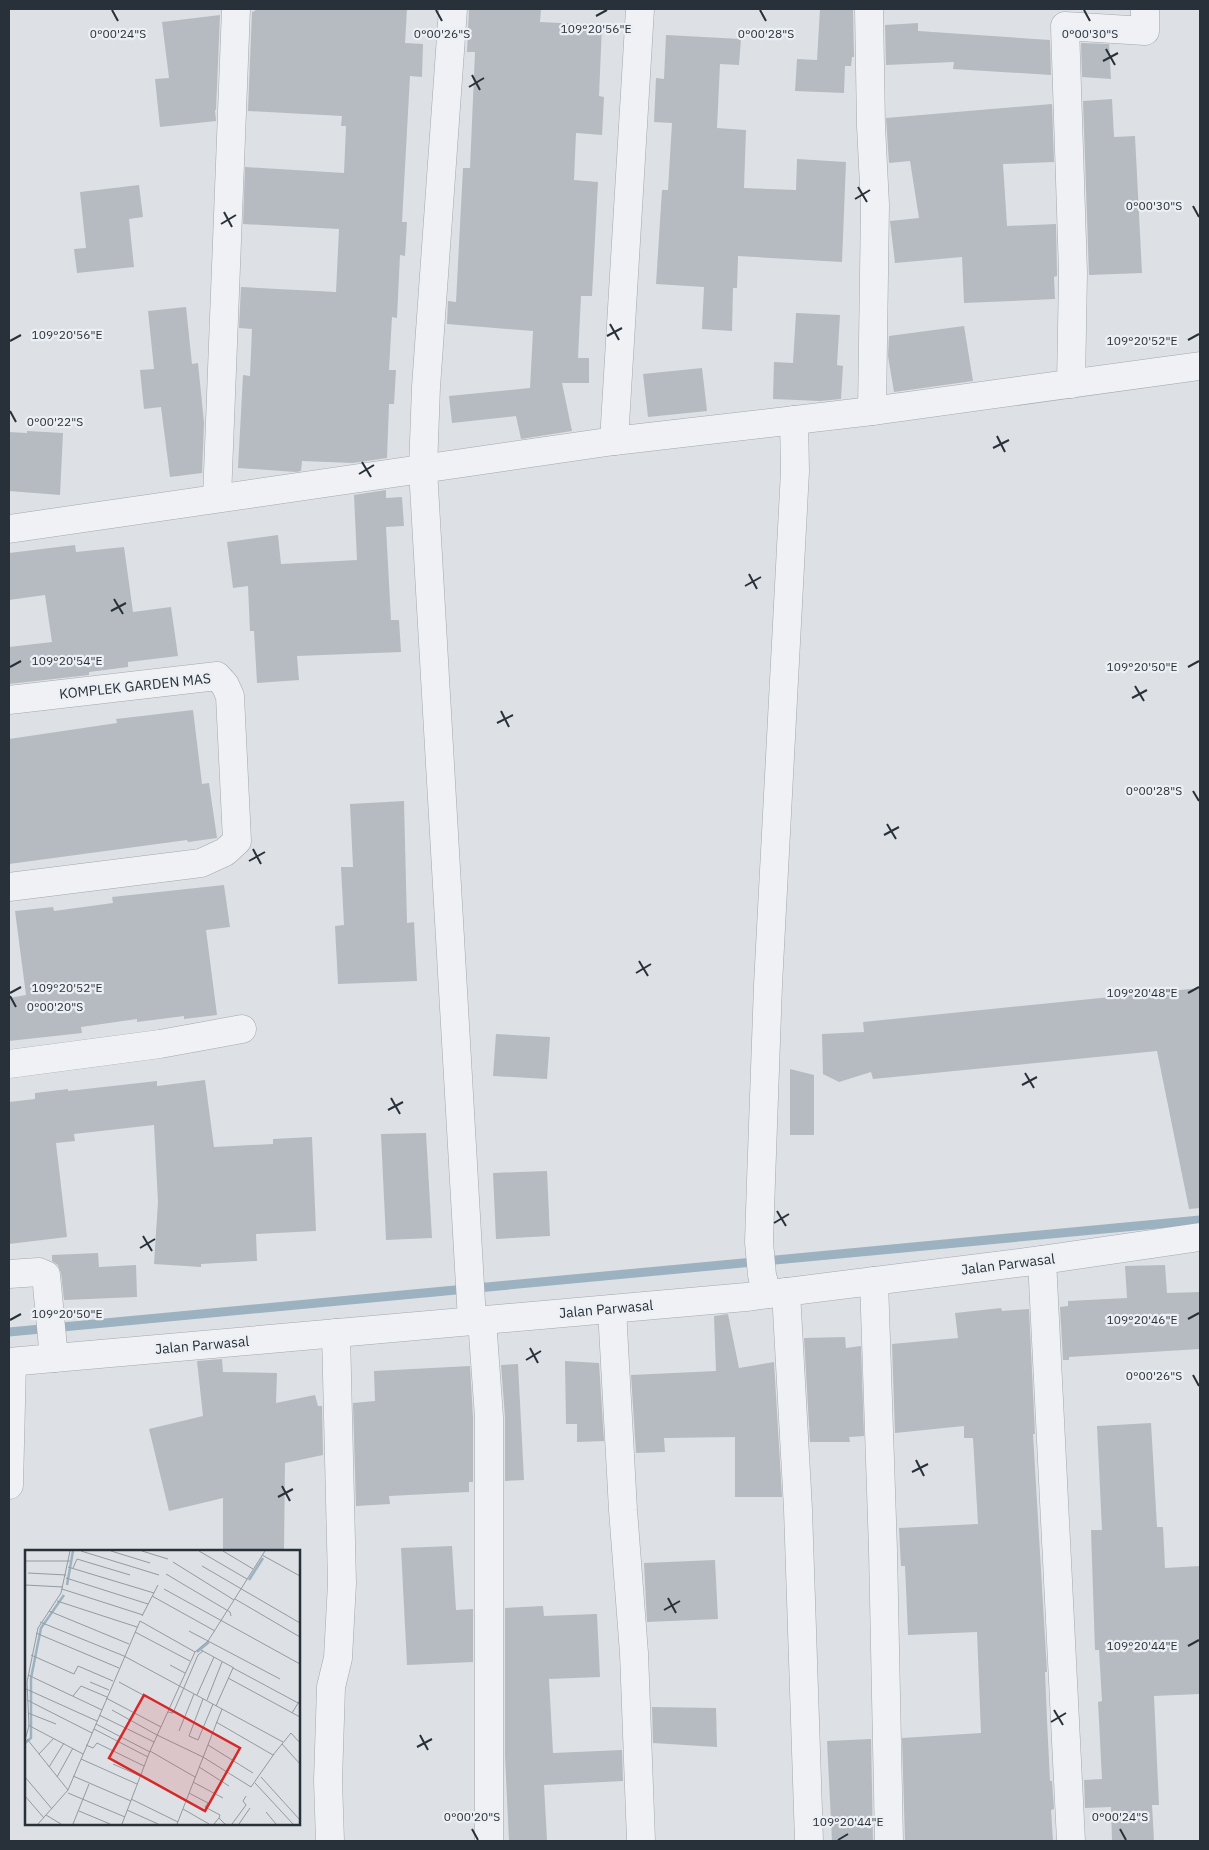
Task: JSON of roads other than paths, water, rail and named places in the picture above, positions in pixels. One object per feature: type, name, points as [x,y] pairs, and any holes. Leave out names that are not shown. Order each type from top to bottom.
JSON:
[{"type":"street","points":[[217,498],[236,9]]},
{"type":"street","points":[[453,9],[426,387],[423,469],[471,1271],[489,1417],[489,1841]]},
{"type":"street","points":[[614,441],[640,9]]},
{"type":"street","points":[[869,9],[871,126],[875,205],[872,411]]},
{"type":"street","points":[[1071,384],[1073,274],[1065,26],[1145,31],[1144,9]]},
{"type":"street","points":[[9,529],[614,441],[872,411],[1200,366]]},
{"type":"street","points":[[794,420],[795,471],[768,985],[759,1242],[772,1287],[798,1509],[809,1841]]},
{"type":"street","name":"KOMPLEK GARDEN MAS","points":[[9,700],[217,676],[225,685],[230,696],[237,841],[225,852],[201,863],[9,887]]},
{"type":"street","points":[[9,1064],[160,1044],[242,1029]]},
{"type":"street","name":"Jalan Parwasal","points":[[10,1362],[53,1350],[336,1333],[476,1316],[612,1309],[772,1287],[874,1280],[1042,1260],[1200,1237]]},
{"type":"street","points":[[1042,1260],[1071,1841]]},
{"type":"street","points":[[9,1274],[39,1272],[46,1275],[53,1350]]},
{"type":"street","points":[[874,1280],[883,1540],[889,1841]]},
{"type":"street","points":[[612,1309],[623,1510],[634,1653],[641,1841]]},
{"type":"street","points":[[330,1841],[328,1781],[331,1687],[338,1658],[342,1584],[336,1333]]},
{"type":"street","points":[[9,1485],[10,1362]]},
{"type":"waterway","points":[[9,1332],[1200,1220]]}]
